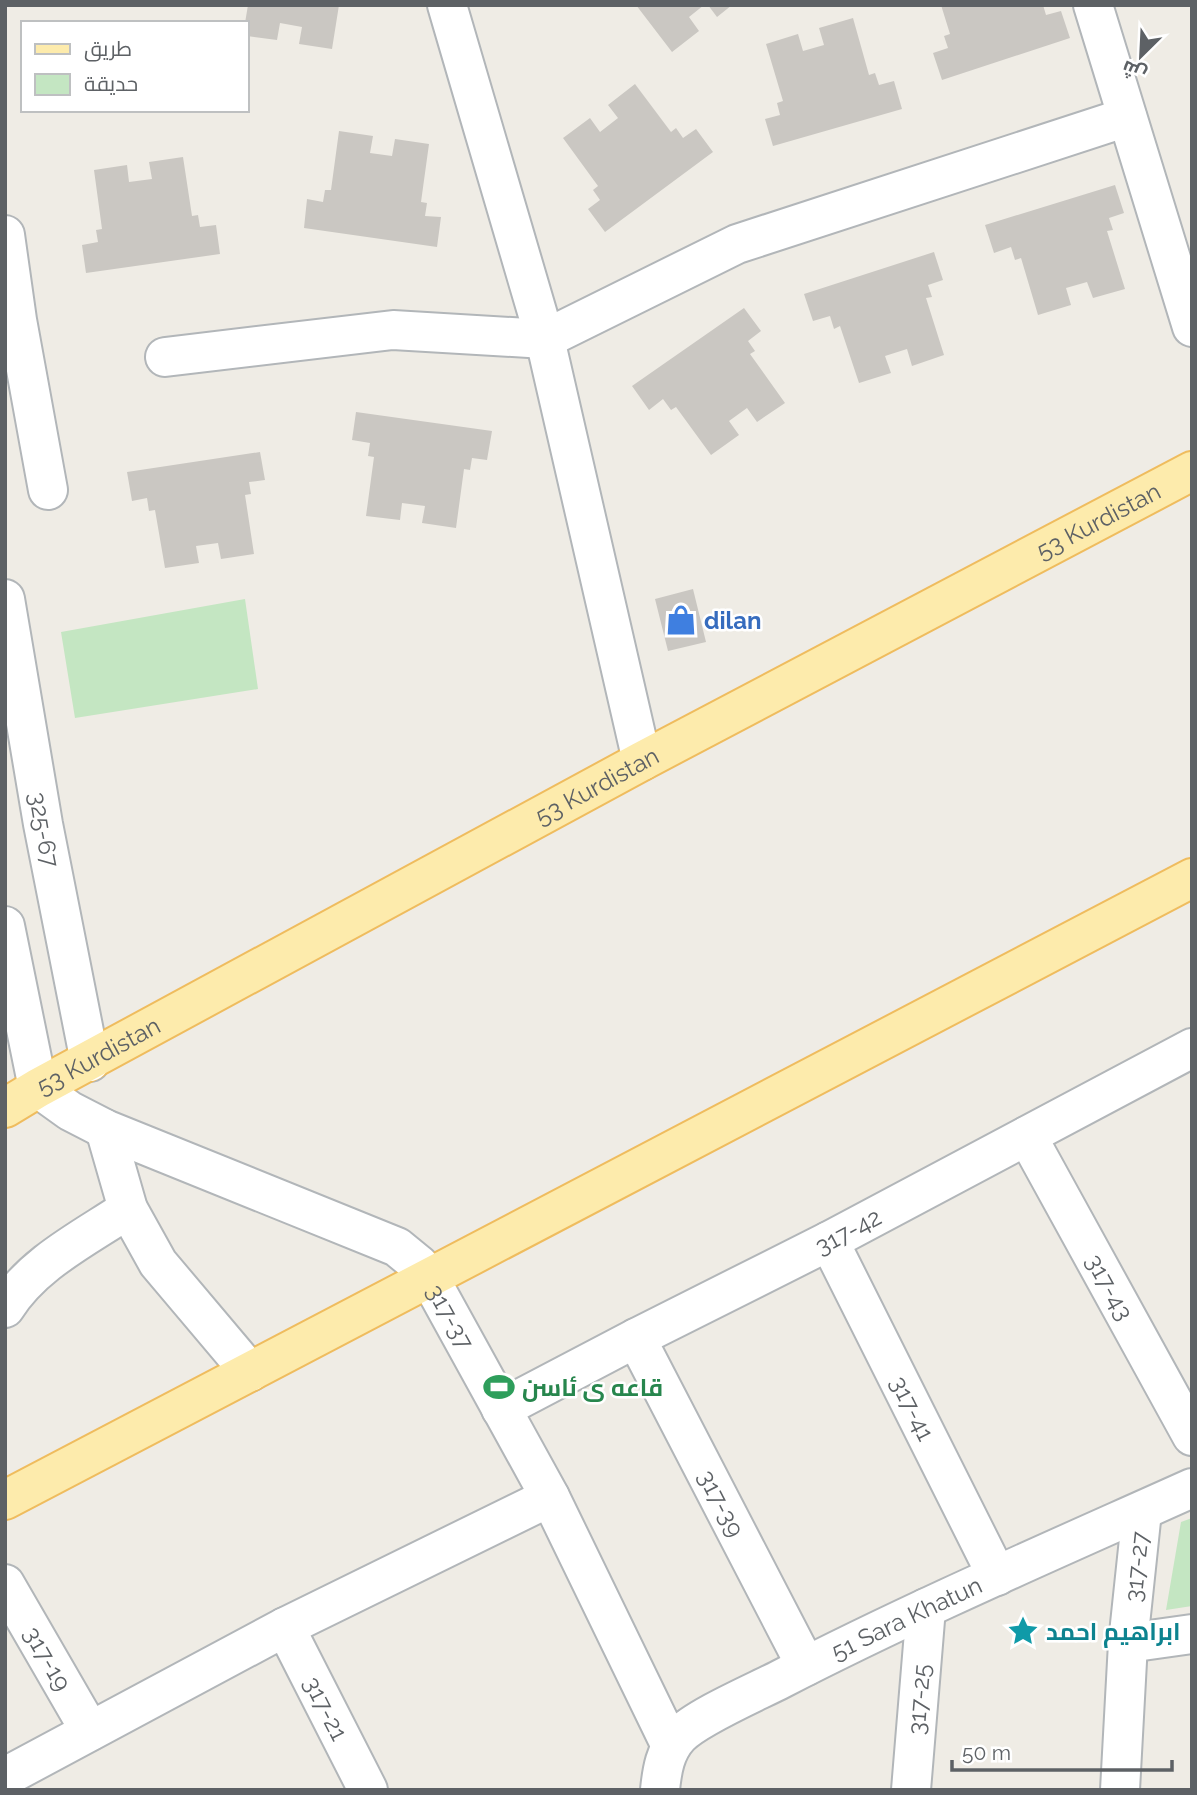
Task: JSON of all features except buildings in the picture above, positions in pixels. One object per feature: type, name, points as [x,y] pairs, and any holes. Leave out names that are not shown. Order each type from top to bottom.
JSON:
[{"type":"main road","name":"53 Kurdistan","points":[[5,1108],[642,761],[1189,480]]},
{"type":"main road","points":[[6,1499],[1192,878]]},
{"type":"street","points":[[447,5],[545,339],[642,761]]},
{"type":"street","points":[[1093,5],[1192,327]]},
{"type":"street","points":[[165,357],[393,330],[545,339],[737,244],[1127,117]]},
{"type":"street","points":[[5,234],[17,320],[48,490]]},
{"type":"street","name":"325-67","points":[[5,599],[43,824],[90,1062]]},
{"type":"street","points":[[5,926],[38,1088]]},
{"type":"street","name":"317-42","points":[[501,1409],[829,1241],[1192,1048]]},
{"type":"street","name":"317-37","points":[[38,1088],[79,1116],[105,1129],[397,1247],[419,1265],[430,1279],[550,1497],[671,1746]]},
{"type":"street","points":[[105,1129],[128,1209],[158,1263],[250,1372]]},
{"type":"street","name":"317-43","points":[[1027,1136],[1192,1436]]},
{"type":"street","points":[[5,1308],[18,1289],[43,1266],[128,1209]]},
{"type":"street","name":"317-41","points":[[829,1241],[997,1576]]},
{"type":"street","name":"317-39","points":[[636,1338],[806,1666]]},
{"type":"street","name":"51 Sara Khatun","points":[[671,1746],[691,1726],[806,1666],[926,1608],[1192,1488]]},
{"type":"street","points":[[5,1777],[285,1627],[550,1497]]},
{"type":"street","name":"317-27","points":[[1120,1790],[1128,1643],[1142,1511]]},
{"type":"street","name":"317-19","points":[[5,1584],[90,1731]]},
{"type":"street","name":"317-25","points":[[911,1790],[926,1608]]},
{"type":"street","name":"317-21","points":[[285,1627],[369,1790]]},
{"type":"street","points":[[1128,1643],[1192,1634]]},
{"type":"street","points":[[660,1790],[664,1760],[671,1746]]},
{"type":"green space","points":[[245,599],[258,689],[75,718],[61,632]]},
{"type":"green space","points":[[1192,1518],[1192,1606],[1166,1610],[1181,1522]]},
{"type":"place","name":"dilan","points":[[681,620]]},
{"type":"place","name":"قاعه ى ئاسن","points":[[499,1387]]},
{"type":"place","name":"ابراهيم احمد","points":[[1023,1631]]}]
